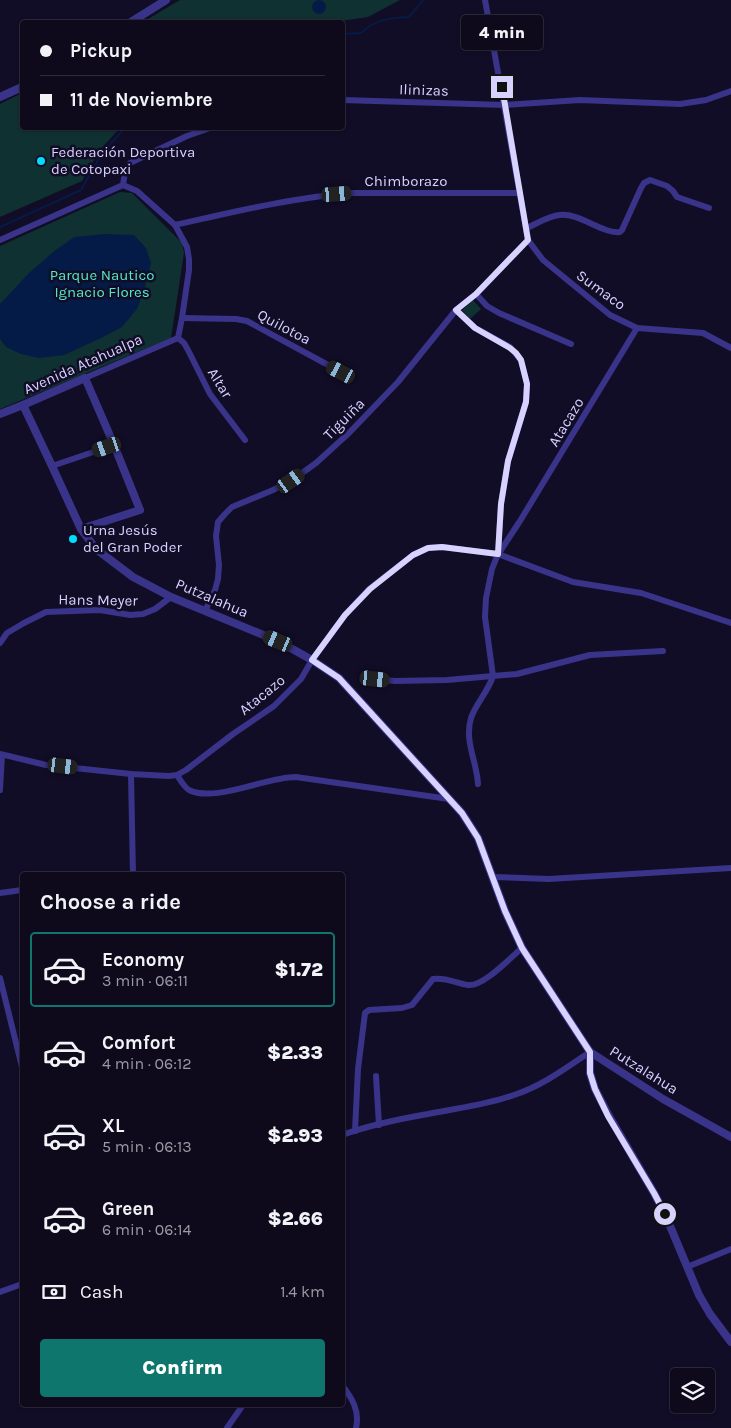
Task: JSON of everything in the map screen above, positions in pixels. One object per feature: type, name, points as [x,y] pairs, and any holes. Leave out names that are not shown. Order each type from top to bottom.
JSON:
[{"type":"street","points":[[134,20],[166,0]]},
{"type":"street","points":[[485,0],[528,240]]},
{"type":"street","points":[[0,97],[20,88]]},
{"type":"street","name":"Ilinizas","points":[[345,100],[505,105],[580,100],[680,104],[706,100],[731,91]]},
{"type":"street","points":[[123,184],[125,172],[130,163],[187,136],[204,130]]},
{"type":"street","points":[[527,228],[552,216],[565,215],[620,232],[641,188],[644,183],[650,180],[667,186],[677,197],[709,208]]},
{"type":"street","points":[[123,184],[137,191],[175,226],[187,247],[189,270],[178,338]]},
{"type":"street","points":[[0,240],[123,184]]},
{"type":"street","name":"Chimborazo","points":[[175,226],[324,195],[350,193],[520,193]]},
{"type":"street","name":"Tiguiña","points":[[205,611],[218,579],[219,566],[216,536],[218,522],[224,514],[232,507],[291,481],[316,463],[349,433],[398,382],[456,310],[476,294],[528,240]]},
{"type":"street","name":"Sumaco","points":[[528,240],[543,260],[610,315],[637,328],[703,333],[731,348]]},
{"type":"street","points":[[476,294],[487,306],[499,313],[571,344]]},
{"type":"street","points":[[456,310],[475,328],[516,353],[521,360],[527,384],[526,402],[508,461],[501,504],[498,554],[492,569],[486,598],[485,617],[493,676],[470,720],[469,738],[478,784]]},
{"type":"street","name":"Quilotoa","points":[[182,318],[247,321],[341,372]]},
{"type":"street","name":"Atacazo","points":[[498,554],[637,328]]},
{"type":"street","name":"Avenida Atahualpa","points":[[0,414],[23,406],[178,338]]},
{"type":"street","name":"Altar","points":[[178,338],[188,350],[210,394],[245,440]]},
{"type":"street","points":[[81,529],[140,510],[85,378]]},
{"type":"street","name":"Putzalahua","points":[[23,406],[81,529],[96,549],[133,577],[171,597],[278,641],[339,678],[462,813],[478,838],[505,911],[522,948],[590,1052],[663,1099],[731,1137]]},
{"type":"street","points":[[52,466],[114,445]]},
{"type":"street","name":"Atacazo","points":[[177,775],[274,706],[301,679],[312,660],[345,615],[370,589],[413,555],[428,548],[442,547],[498,554],[573,582],[641,593],[731,624]]},
{"type":"street","name":"Hans Meyer","points":[[0,643],[7,634],[24,622],[46,612],[100,610],[130,615],[143,614],[155,609],[171,597]]},
{"type":"street","points":[[375,679],[395,681],[447,680],[518,674],[590,655],[664,651]]},
{"type":"street","points":[[0,790],[1,754],[46,765],[131,774],[177,775],[187,789],[202,794],[226,792],[275,779],[296,777],[449,799]]},
{"type":"street","points":[[131,774],[133,872]]},
{"type":"street","points":[[493,877],[549,878],[731,868]]},
{"type":"street","points":[[0,894],[20,890]]},
{"type":"street","points":[[355,1131],[358,1069],[365,1013],[369,1010],[402,1008],[412,1004],[433,979],[439,978],[470,985],[478,983],[522,948]]},
{"type":"street","points":[[0,978],[20,1059]]},
{"type":"street","points":[[345,1134],[379,1124],[478,1106],[515,1095],[551,1078],[590,1052]]},
{"type":"street","points":[[590,1052],[590,1073],[595,1089],[665,1214],[699,1295],[710,1314],[731,1342]]},
{"type":"street","points":[[376,1076],[379,1124]]},
{"type":"street","points":[[687,1267],[731,1249]]},
{"type":"street","points":[[0,1292],[20,1285]]},
{"type":"street","points":[[345,1389],[357,1409],[356,1428]]},
{"type":"street","points":[[227,1428],[242,1407]]},
{"type":"green space","points":[[180,0],[400,0],[368,17],[345,20],[146,20]]},
{"type":"green space","name":"Federación Deportiva de Cotopaxi","points":[[20,94],[20,130],[118,130],[99,151],[82,181],[0,217],[0,104]]},
{"type":"green space","name":"Parque Nautico Ignacio Flores","points":[[120,192],[132,193],[182,243],[184,253],[171,338],[0,409],[0,246]]},
{"type":"green space","points":[[473,300],[481,309],[470,319],[462,310]]},
{"type":"water","points":[[319,0],[324,2],[326,7],[324,12],[319,14],[314,12],[312,7],[314,2]]},
{"type":"water","name":"Parque Nautico Ignacio Flores","points":[[105,234],[134,235],[146,248],[151,263],[137,309],[122,327],[64,355],[39,358],[21,354],[6,347],[0,339],[0,304],[28,274],[74,237]]},
{"type":"waterway","points":[[345,34],[361,33],[377,22],[409,17],[423,0]]},
{"type":"waterway","points":[[0,227],[81,190],[102,153],[123,130]]},
{"type":"place","name":"Federación Deportiva de Cotopaxi","points":[[41,161]]},
{"type":"place","name":"Urna Jesús del Gran Poder","points":[[73,539]]},
{"type":"route","points":[[502,87],[528,240],[476,294],[456,310],[475,328],[516,353],[521,360],[527,384],[526,402],[508,461],[501,504],[498,554],[442,547],[428,548],[413,555],[370,589],[345,615],[312,660],[339,678],[462,813],[478,838],[511,926],[522,948],[590,1052],[590,1073],[595,1089],[608,1116],[665,1214]]}]
